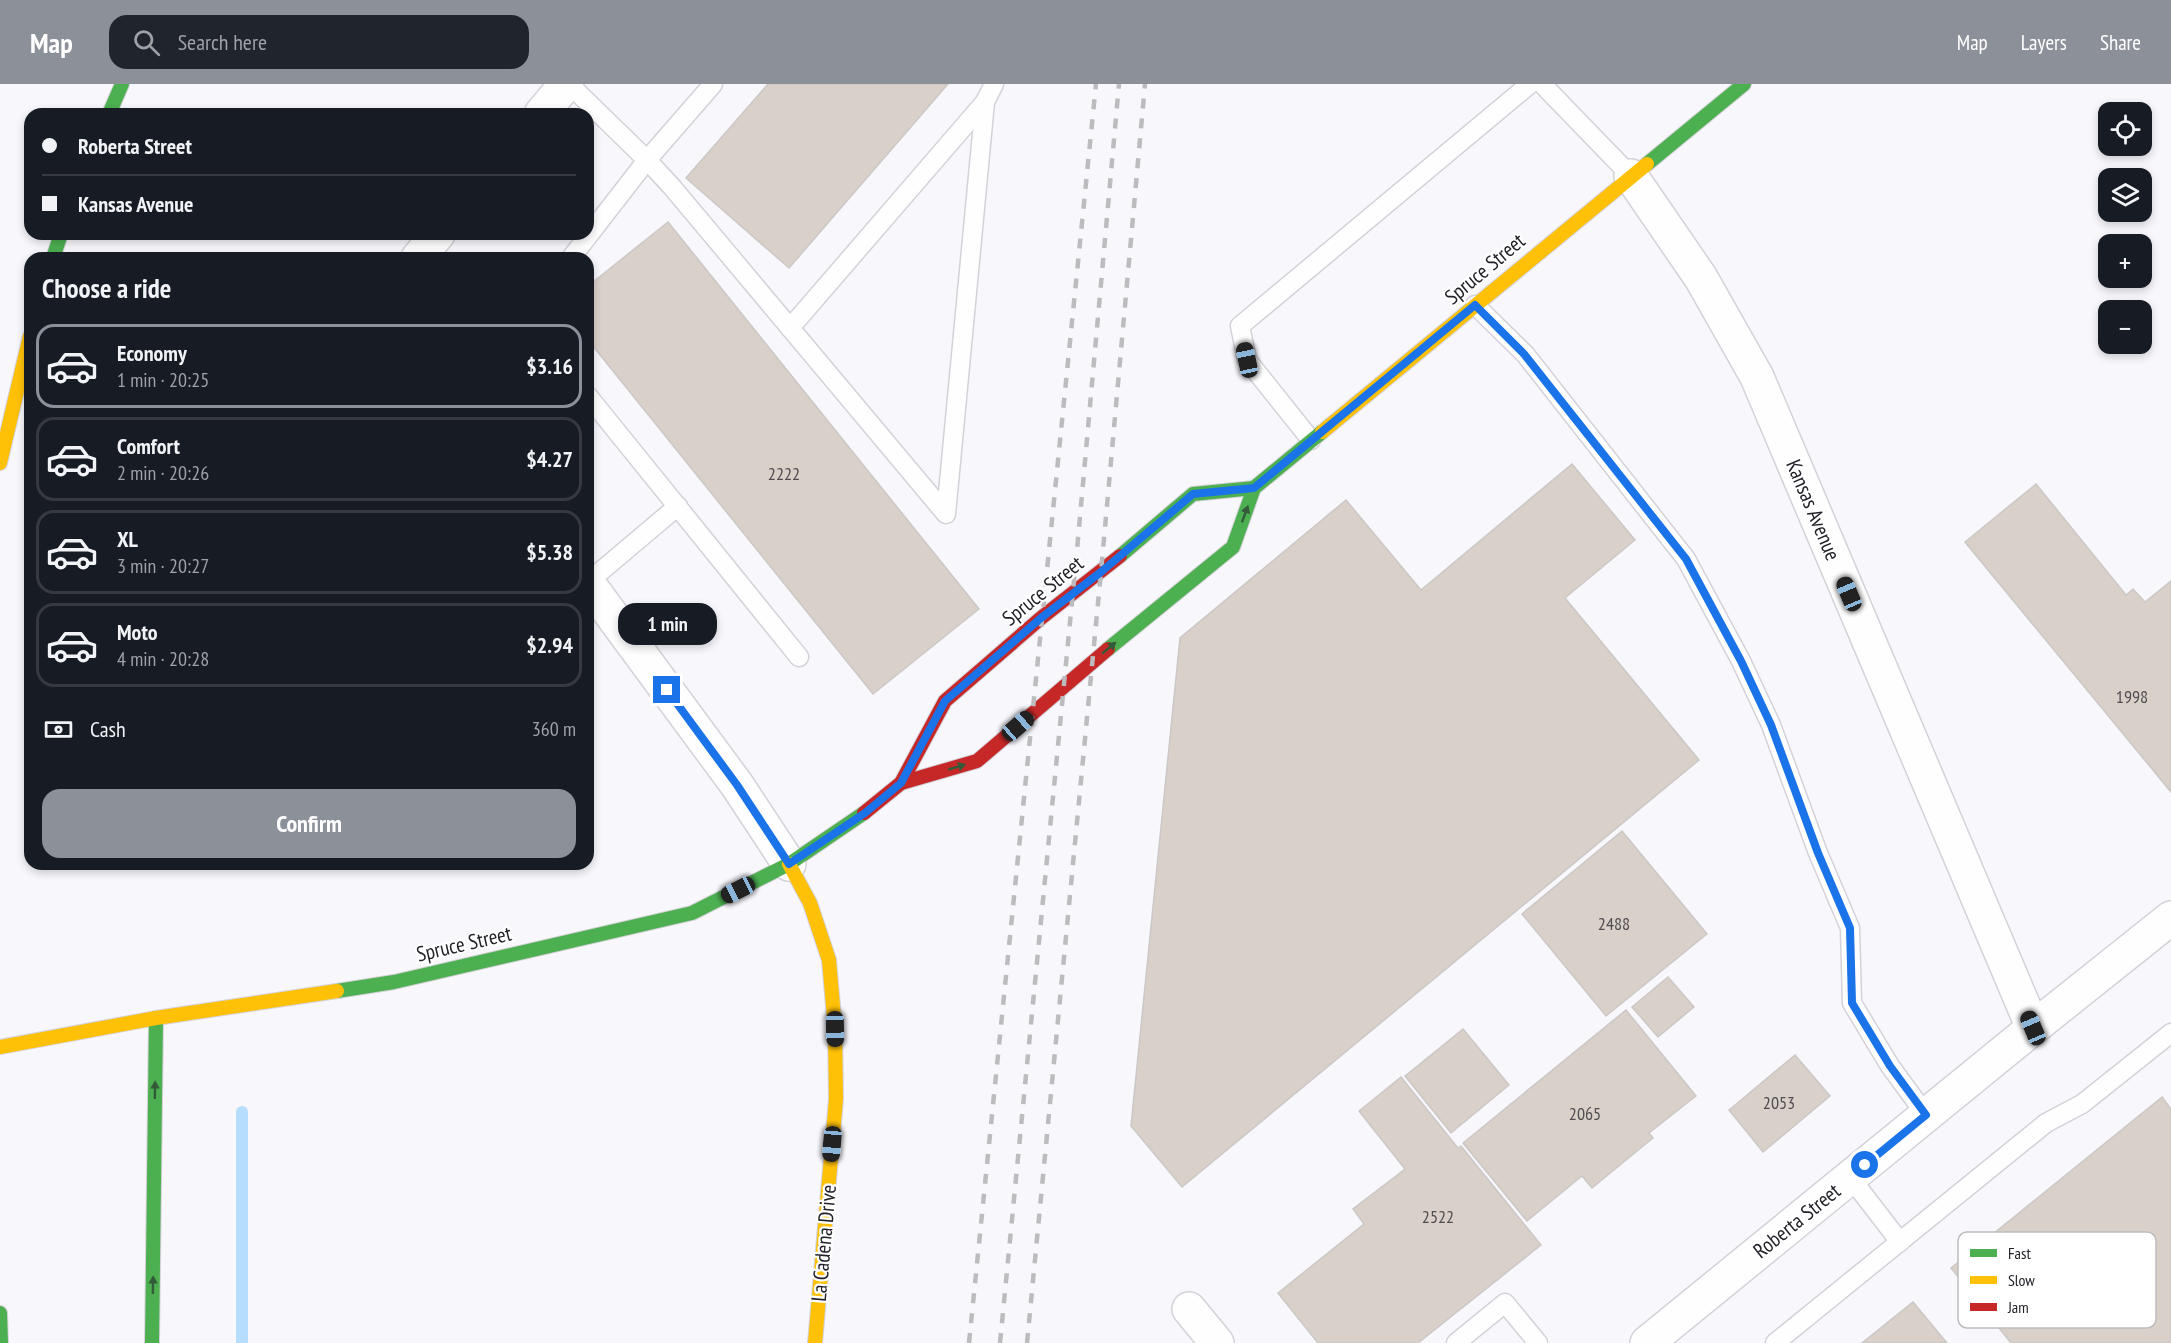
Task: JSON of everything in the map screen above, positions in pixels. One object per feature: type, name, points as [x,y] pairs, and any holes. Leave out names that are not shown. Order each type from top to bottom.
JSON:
[{"type":"main road","points":[[112,108],[122,84]]},
{"type":"main road","name":"Spruce Street","points":[[901,783],[977,761],[1092,662],[1233,547],[1254,488],[1744,84]]},
{"type":"main road","points":[[0,463],[24,361]]},
{"type":"main road","name":"Spruce Street","points":[[0,1047],[156,1018],[394,982],[692,913],[789,864],[865,813],[901,783],[945,701],[1041,618],[1101,572],[1193,494],[1254,488]]},
{"type":"main road","name":"La Cadena Drive","points":[[789,864],[810,903],[829,960],[835,1029],[836,1099],[815,1343]]},
{"type":"main road","points":[[152,1343],[156,1018]]},
{"type":"main road","points":[[0,1313],[1,1343]]},
{"type":"street","points":[[546,108],[568,84]]},
{"type":"street","name":"Kansas Avenue","points":[[1631,176],[1701,278],[1757,377],[2033,1028]]},
{"type":"street","points":[[423,252],[433,240]]},
{"type":"street","points":[[594,590],[737,785],[789,864]]},
{"type":"street","name":"Roberta Street","points":[[1647,1343],[2171,918]]},
{"type":"street","points":[[1189,1309],[1217,1343]]},
{"type":"lane","points":[[568,84],[593,108]]},
{"type":"lane","points":[[594,228],[647,160],[713,84]]},
{"type":"lane","points":[[790,328],[985,102],[994,84]]},
{"type":"lane","points":[[1311,440],[1247,360],[1240,326],[1530,84]]},
{"type":"lane","points":[[1542,84],[1631,176]]},
{"type":"lane","points":[[594,109],[647,160],[946,514],[985,102]]},
{"type":"lane","points":[[576,252],[585,240]]},
{"type":"lane","points":[[1475,305],[1524,354],[1686,559],[1741,661],[1771,725],[1818,853],[1850,928],[1852,1003],[1890,1066],[1926,1115]]},
{"type":"lane","points":[[594,403],[799,657]]},
{"type":"lane","points":[[594,577],[678,506]]},
{"type":"lane","points":[[1775,1343],[2046,1123],[2082,1104],[2171,1033]]},
{"type":"lane","points":[[1850,1177],[1900,1242]]},
{"type":"lane","points":[[1456,1343],[1505,1303],[1538,1343]]},
{"type":"building","points":[[768,84],[948,84],[789,268],[686,178]]},
{"type":"building","points":[[668,222],[979,609],[873,694],[594,347],[594,281]]},
{"type":"building","points":[[1572,464],[1635,540],[1565,598],[1699,760],[1182,1187],[1131,1126],[1180,638],[1346,500],[1421,590]]},
{"type":"building","points":[[2036,484],[2126,595],[2133,589],[2145,602],[2171,581],[2171,792],[1965,542]]},
{"type":"building","points":[[1622,831],[1707,934],[1606,1016],[1522,914]]},
{"type":"building","points":[[1668,977],[1694,1007],[1658,1037],[1632,1007]]},
{"type":"building","points":[[1626,1010],[1696,1096],[1649,1133],[1653,1138],[1592,1188],[1582,1176],[1527,1221],[1463,1143]]},
{"type":"building","points":[[1463,1029],[1509,1085],[1451,1133],[1405,1076]]},
{"type":"building","points":[[1795,1055],[1830,1096],[1763,1152],[1729,1110]]},
{"type":"building","points":[[1401,1077],[1458,1148],[1461,1146],[1541,1245],[1418,1343],[1318,1343],[1278,1293],[1364,1224],[1353,1209],[1405,1169],[1359,1111]]},
{"type":"building","points":[[2162,1097],[2171,1109],[2171,1343],[2011,1343],[1999,1328],[2156,1328],[2156,1232],[1995,1232]]},
{"type":"building","points":[[1958,1262],[1958,1277],[1951,1268]]},
{"type":"building","points":[[1913,1302],[1947,1343],[1862,1343]]},
{"type":"waterway","points":[[242,1112],[242,1343]]},
{"type":"railway","points":[[969,1343],[1096,84]]},
{"type":"railway","points":[[1000,1343],[1077,550],[1119,84]]},
{"type":"railway","points":[[1027,1343],[1145,84]]},
{"type":"traffic: fast","points":[[112,108],[122,84]]},
{"type":"traffic: fast","points":[[1647,164],[1744,84]]},
{"type":"traffic: fast","points":[[55,252],[59,240]]},
{"type":"traffic: fast","points":[[1108,649],[1233,547],[1254,488],[1322,432]]},
{"type":"traffic: fast","points":[[1120,556],[1193,494],[1254,488]]},
{"type":"traffic: fast","points":[[337,991],[394,982],[692,913],[789,864],[864,813]]},
{"type":"traffic: fast","points":[[152,1343],[156,1018]]},
{"type":"traffic: fast","points":[[0,1313],[1,1343]]},
{"type":"traffic: slow","points":[[1322,432],[1647,164]]},
{"type":"traffic: slow","points":[[0,463],[24,361]]},
{"type":"traffic: slow","points":[[789,864],[810,903],[829,960],[835,1029],[836,1099],[815,1343]]},
{"type":"traffic: slow","points":[[0,1047],[156,1018],[337,991]]},
{"type":"traffic: jam","points":[[864,813],[901,783],[945,701],[1041,618],[1120,556]]},
{"type":"traffic: jam","points":[[901,783],[977,761],[1108,649]]},
{"type":"route","points":[[667,690],[737,785],[789,864],[865,813],[901,783],[945,701],[1041,618],[1101,572],[1193,494],[1254,488],[1475,305],[1524,354],[1686,559],[1741,661],[1771,725],[1803,815],[1850,928],[1852,1003],[1890,1066],[1926,1115],[1865,1165]]}]
